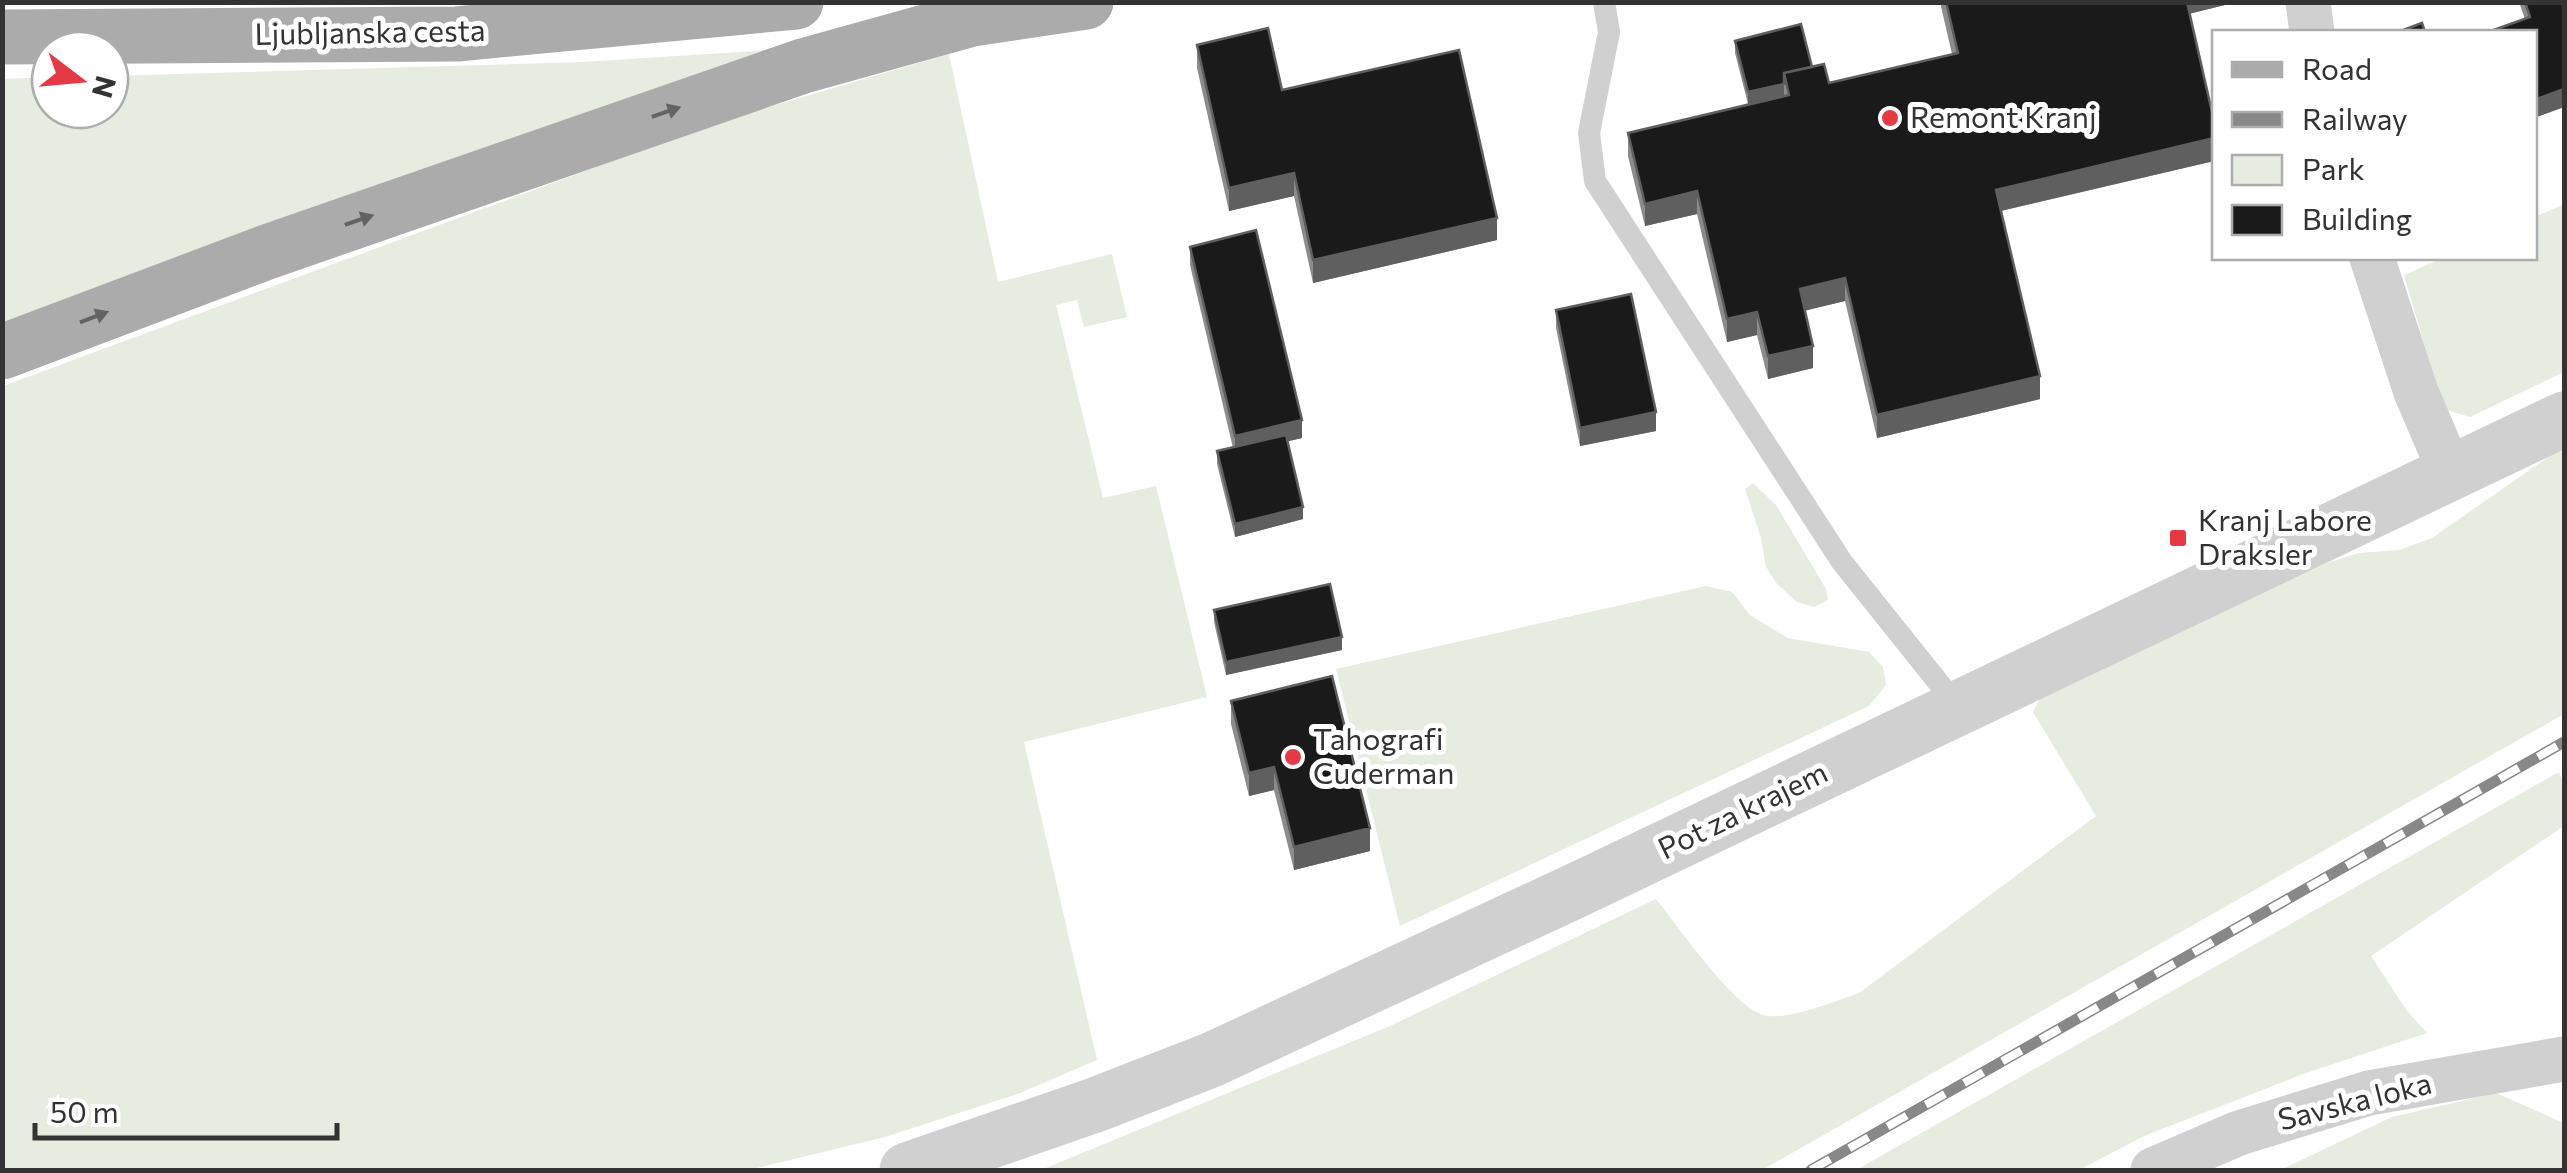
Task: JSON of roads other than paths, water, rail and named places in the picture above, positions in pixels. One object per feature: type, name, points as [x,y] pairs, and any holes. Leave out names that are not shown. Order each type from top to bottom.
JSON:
[{"type":"main road","name":"Ljubljanska cesta","points":[[2,37],[457,34],[796,2]]},
{"type":"main road","points":[[2,352],[268,252],[803,66],[972,19],[1086,2]]},
{"type":"street","points":[[2308,2],[2312,30]]},
{"type":"street","points":[[2373,260],[2416,392],[2450,474]]},
{"type":"street","name":"Pot za krajem","points":[[907,1170],[1078,1112],[1210,1060],[1594,882],[2564,419]]},
{"type":"street","name":"Savska loka","points":[[2153,1170],[2239,1133],[2369,1093],[2564,1060]]},
{"type":"lane","points":[[1604,2],[1609,32],[1589,133],[1595,181],[1842,562],[1958,707]]},
{"type":"railway","points":[[1811,1170],[2564,742]]},
{"type":"place","name":"Remont Kranj","points":[[1890,118]]},
{"type":"place","name":"Kranj Labore Draksler","points":[[2178,538]]},
{"type":"place","name":"Tahografi Cuderman","points":[[1293,757]]}]
